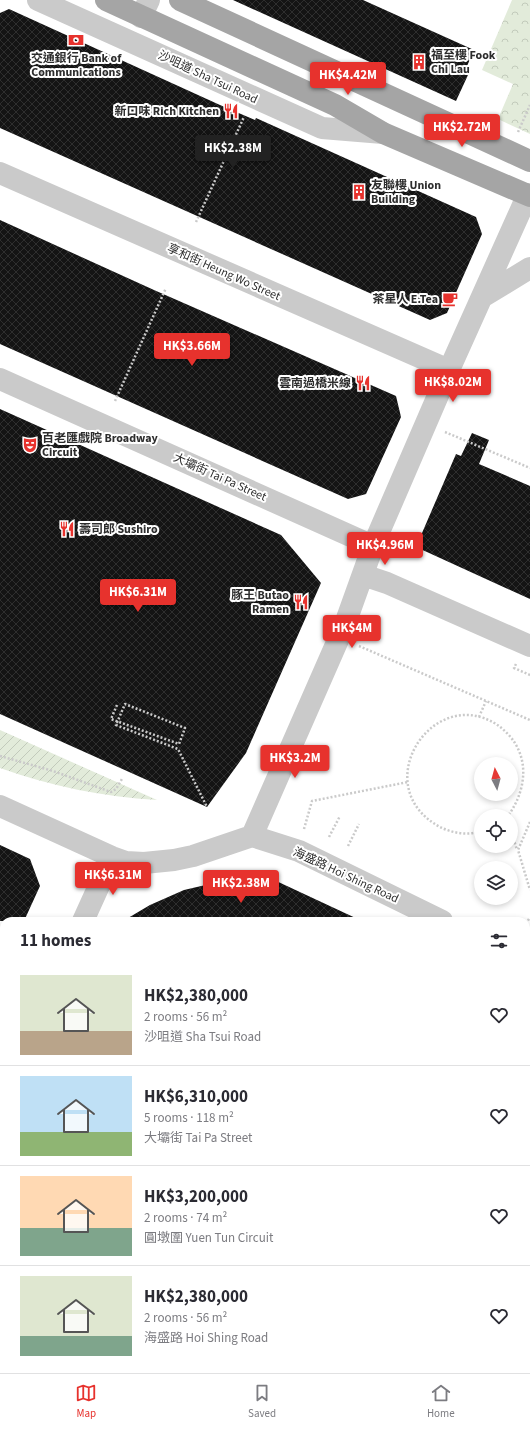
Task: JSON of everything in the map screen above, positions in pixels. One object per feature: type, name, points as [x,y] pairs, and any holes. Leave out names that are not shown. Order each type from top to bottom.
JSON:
[{"type":"main road","name":"沙咀道 Sha Tsui Road","points":[[106,0],[145,8],[335,105],[383,132],[529,195]]},
{"type":"main road","points":[[180,0],[530,161]]},
{"type":"street","name":"沙咀道 Sha Tsui Road","points":[[38,0],[322,128],[383,132]]},
{"type":"street","name":"享和街 Heung Wo Street","points":[[0,173],[449,370]]},
{"type":"street","points":[[0,806],[126,862],[144,863],[174,860],[193,856],[252,836],[338,637],[364,575],[373,546],[427,424],[449,370],[529,195]]},
{"type":"street","points":[[482,297],[530,268]]},
{"type":"street","name":"大壩街 Tai Pa Street","points":[[0,379],[373,546]]},
{"type":"street","points":[[364,575],[387,583],[530,646]]},
{"type":"street","name":"海盛路 Hoi Shing Road","points":[[252,836],[299,851],[434,917]]},
{"type":"street","points":[[85,917],[112,857]]},
{"type":"path","points":[[509,151],[530,106]]},
{"type":"path","points":[[196,222],[248,110]]},
{"type":"path","points":[[115,401],[166,288]]},
{"type":"path","points":[[427,424],[530,468]]},
{"type":"path","points":[[338,637],[530,720]]},
{"type":"path","points":[[514,668],[530,675]]},
{"type":"path","points":[[479,717],[486,701]]},
{"type":"path","points":[[117,705],[111,719],[118,721],[172,741],[178,744],[185,728],[125,704],[122,711],[119,718],[116,725],[178,749],[207,807]]},
{"type":"path","points":[[474,832],[462,834],[446,830],[432,822],[420,811],[412,798],[408,782],[408,764],[415,746],[427,731],[442,721],[460,716],[479,717],[501,728],[510,736],[520,751],[525,768],[524,786],[518,803],[513,809]]},
{"type":"path","points":[[0,756],[53,771],[111,792],[116,789],[122,779]]},
{"type":"path","points":[[299,851],[312,801],[408,782]]},
{"type":"path","points":[[329,837],[340,816]]},
{"type":"path","points":[[530,822],[518,850],[530,890]]},
{"type":"path","points":[[348,846],[360,824]]},
{"type":"green space","points":[[512,0],[530,0],[530,134],[498,119],[513,84],[482,70]]},
{"type":"green space","points":[[0,730],[157,800],[137,799],[77,790],[0,768]]},
{"type":"building","name":"福至樓 Fook Chi Lau","points":[[233,0],[363,0],[474,50],[464,73],[468,75],[456,101]]},
{"type":"building","points":[[9,9],[220,105],[255,120],[256,118],[476,217],[482,234],[447,313],[430,320],[0,128],[0,13]]},
{"type":"building","points":[[0,220],[154,290],[396,396],[401,417],[366,494],[348,499],[0,344]]},
{"type":"building","points":[[0,409],[281,535],[321,583],[246,753],[207,807],[0,714]]},
{"type":"building","points":[[472,433],[489,440],[479,464],[530,486],[530,599],[416,547],[456,454],[461,456]]},
{"type":"building","points":[[0,845],[30,859],[40,886],[26,917],[0,917]]},
{"type":"building","points":[[250,878],[272,879],[353,917],[130,917],[150,905],[184,890],[227,880]]},
{"type":"place","name":"交通銀行 Bank of Communications","points":[[76,40]]},
{"type":"place","name":"福至樓 Fook Chi Lau","points":[[419,62]]},
{"type":"place","name":"新口味 Rich Kitchen","points":[[231,111]]},
{"type":"place","name":"友聯樓 Union Building","points":[[359,192]]},
{"type":"place","name":"茶星人 E.Tea","points":[[450,299]]},
{"type":"place","name":"雲南過橋米線","points":[[363,383]]},
{"type":"place","name":"百老匯戲院 Broadway Circuit","points":[[30,445]]},
{"type":"place","name":"壽司郎 Sushiro","points":[[67,529]]},
{"type":"place","name":"豚王 Butao Ramen","points":[[301,602]]}]
